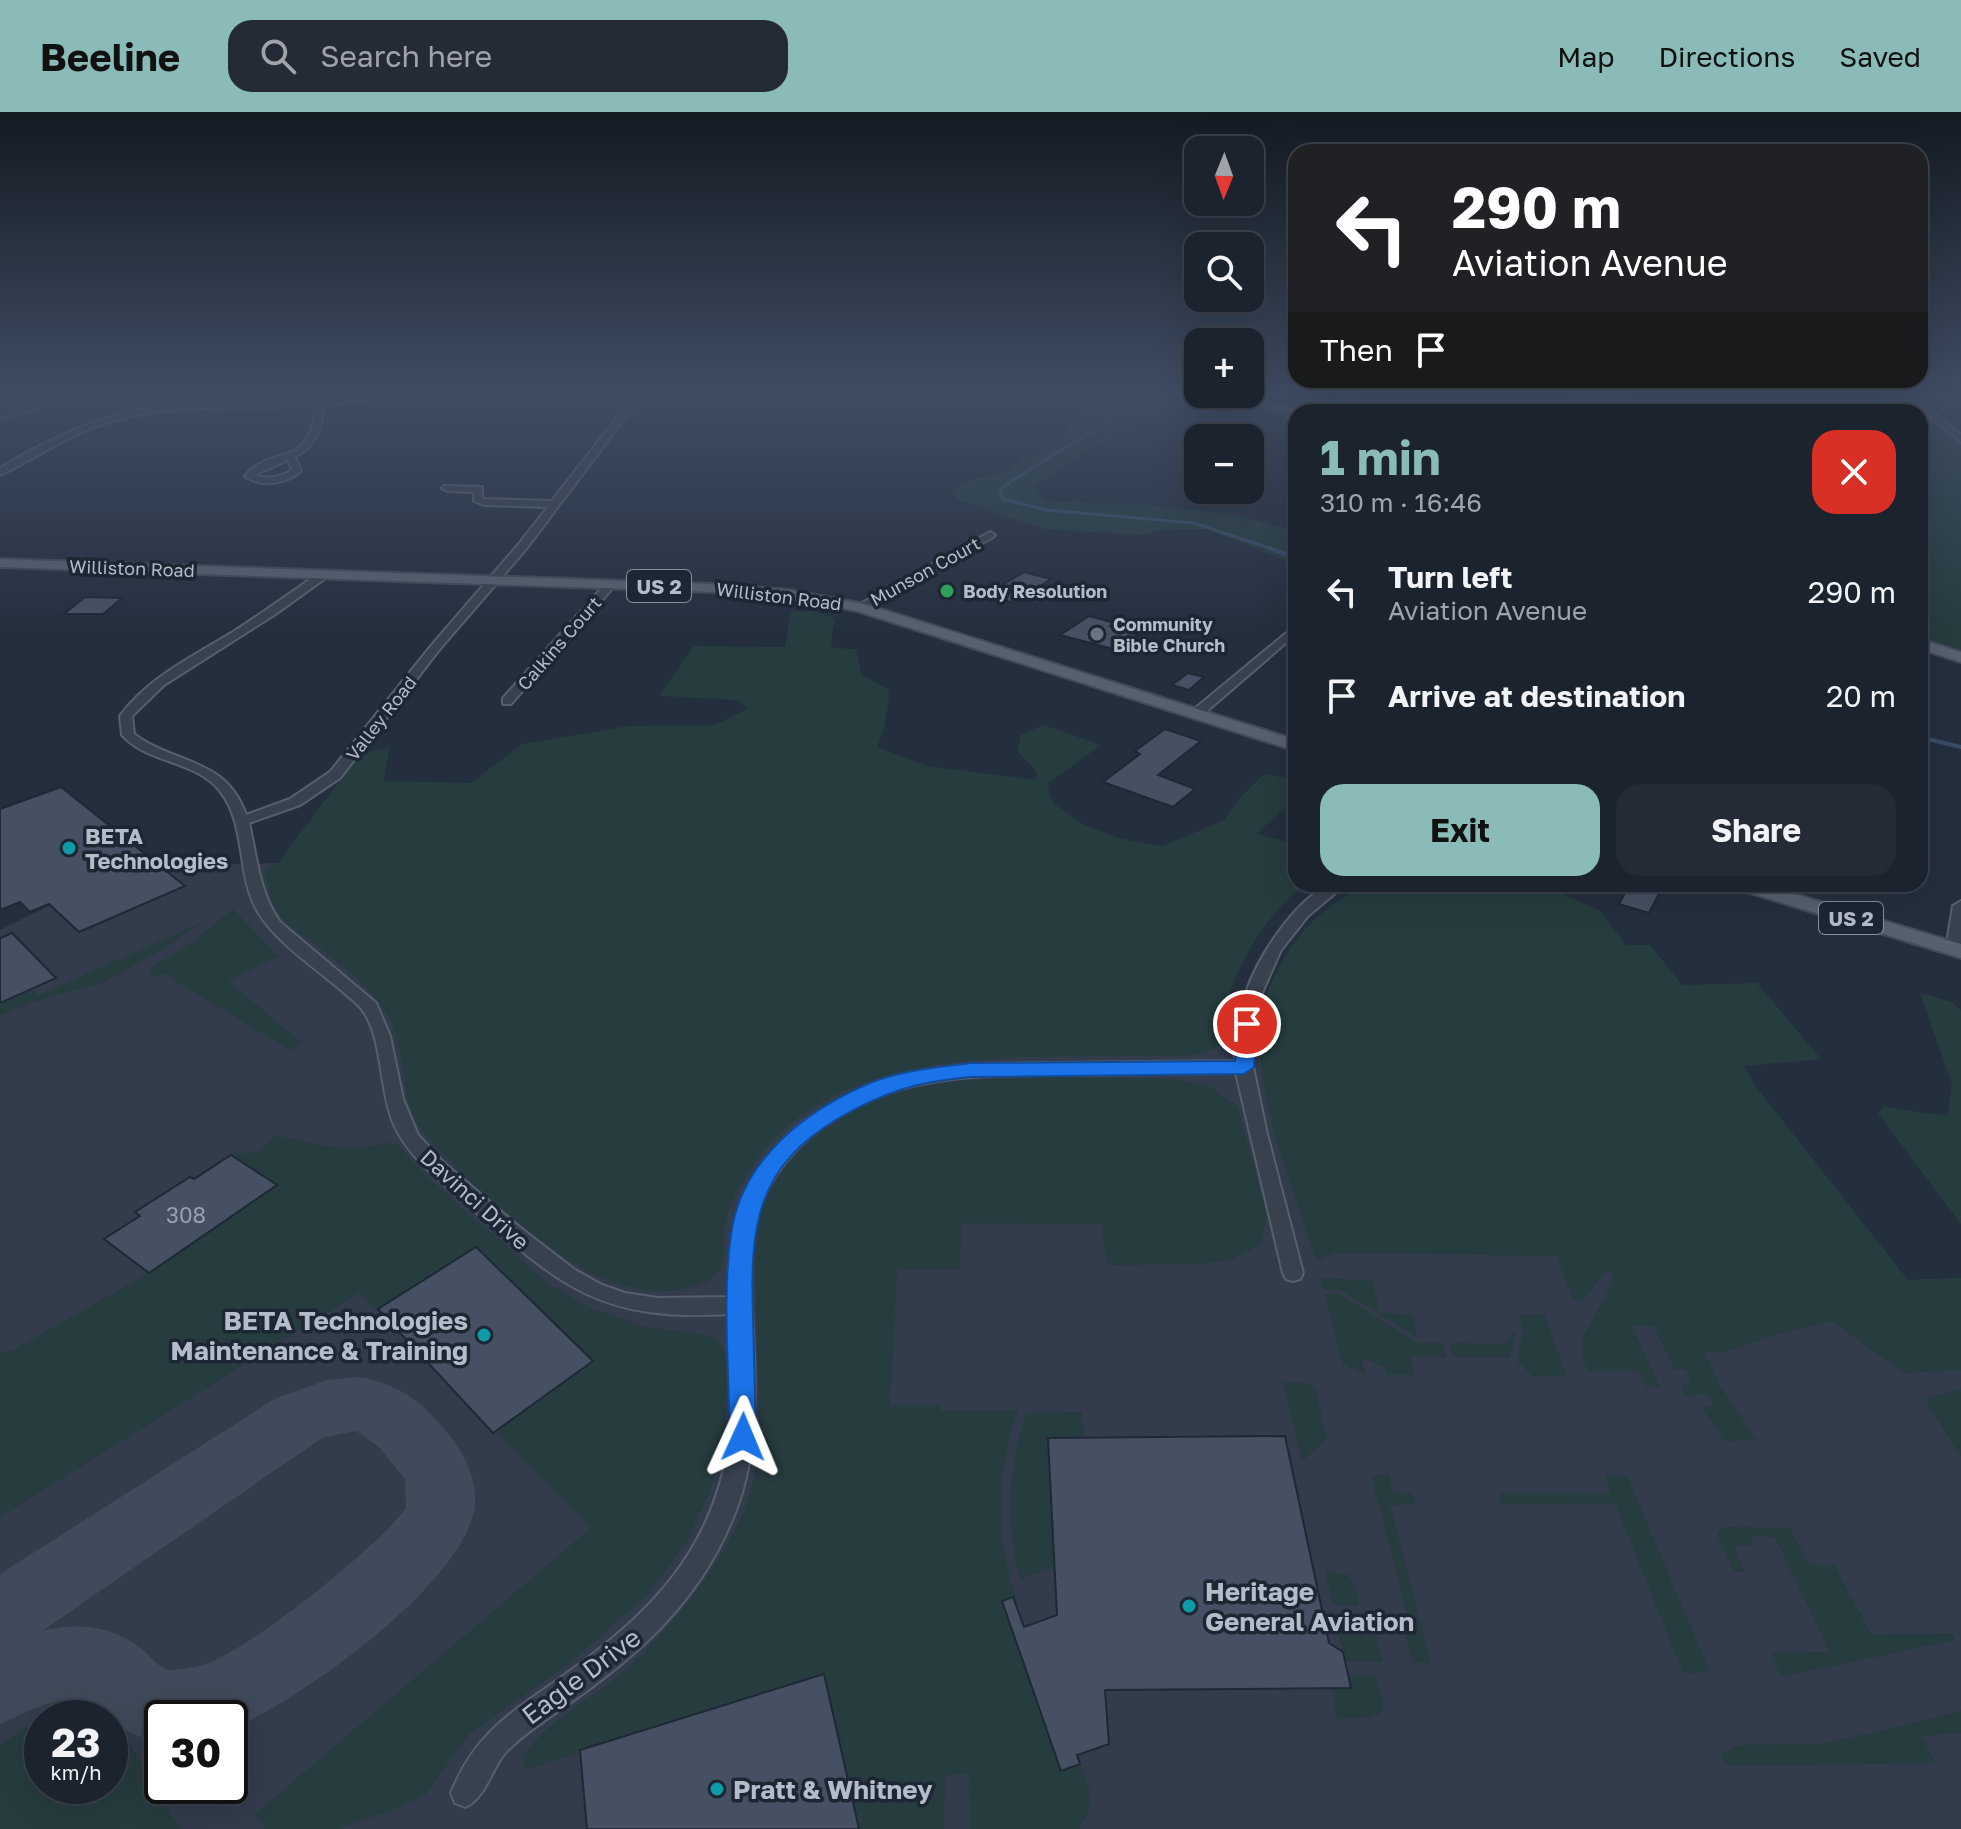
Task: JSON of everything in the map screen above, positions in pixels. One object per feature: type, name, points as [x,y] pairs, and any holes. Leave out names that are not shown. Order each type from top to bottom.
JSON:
[{"type":"main road","name":"Williston Road","points":[[0,563],[761,591],[860,607],[1288,743]]},
{"type":"main road","points":[[1928,647],[1961,657]]},
{"type":"main road","name":"US 2","points":[[1767,892],[1957,950]]},
{"type":"street","points":[[255,470],[249,476],[269,480],[291,475],[297,470]]},
{"type":"street","name":"Valley Road","points":[[242,821],[295,802],[335,775],[581,470]]},
{"type":"street","points":[[447,488],[479,489],[477,499],[484,502],[555,504]]},
{"type":"street","name":"Munson Court","points":[[860,607],[990,535]]},
{"type":"street","name":"Davinci Drive","points":[[323,575],[270,613],[160,682],[126,716],[125,729],[133,740],[195,765],[219,781],[232,798],[242,821],[263,910],[275,925],[370,1007],[380,1023],[405,1128],[436,1166],[564,1277],[592,1292],[647,1307],[680,1309],[742,1305]]},
{"type":"street","name":"Calkins Court","points":[[507,701],[611,584]]},
{"type":"street","points":[[1196,714],[1288,639]]},
{"type":"street","points":[[1293,1273],[1244,1067],[1244,1044],[1250,1005],[1268,959],[1286,931],[1330,892]]},
{"type":"street","points":[[1957,950],[1961,906]]},
{"type":"street","name":"Eagle Drive","points":[[465,1793],[498,1742],[517,1724],[617,1655],[660,1612],[696,1566],[711,1541],[732,1489],[743,1437],[741,1239],[750,1201],[758,1184],[794,1139],[824,1115],[854,1098],[903,1080],[971,1070],[1244,1067]]},
{"type":"shaded area","points":[[278,863],[882,1048],[1220,1024],[1679,1199],[1908,1280],[1961,1278],[1961,1829],[0,1829],[0,930],[67,897],[132,872],[164,866]]},
{"type":"green space","points":[[1007,470],[1058,470],[1033,487],[1046,501],[1140,504],[1237,515],[1288,529],[1288,562],[1207,529],[1159,530],[1143,535],[1045,529],[958,500],[952,490],[971,480]]},
{"type":"green space","points":[[1928,470],[1961,470],[1961,650],[1936,644],[1928,634]]},
{"type":"green space","points":[[815,611],[835,619],[831,641],[833,648],[856,649],[861,674],[890,691],[884,729],[877,747],[928,766],[1035,780],[1037,772],[1017,751],[1021,734],[1044,725],[1101,745],[1047,784],[1053,803],[1083,824],[1122,839],[1163,846],[1224,820],[1239,799],[1264,774],[1288,778],[1288,805],[1256,834],[1288,842],[1288,892],[1297,892],[1263,929],[1241,965],[1220,1024],[1231,1029],[1225,1040],[1216,1047],[1193,1055],[1009,1058],[945,1064],[884,1076],[829,1098],[781,1132],[743,1181],[726,1220],[723,1258],[717,1273],[698,1285],[678,1290],[637,1289],[598,1276],[562,1256],[477,1188],[442,1155],[413,1114],[395,1031],[388,1015],[377,999],[348,970],[285,922],[273,905],[264,870],[278,863],[360,754],[389,748],[384,781],[471,783],[522,744],[628,726],[714,725],[748,709],[738,700],[659,696],[694,646],[785,647],[791,612]]},
{"type":"green space","points":[[1354,892],[1558,892],[1599,910],[1626,945],[1650,945],[1682,985],[1757,983],[1821,1059],[1744,1066],[1757,1088],[1908,1280],[1961,1278],[1961,1370],[1903,1373],[1832,1321],[1775,1335],[1722,1353],[1704,1351],[1721,1387],[1757,1440],[1724,1441],[1702,1407],[1714,1405],[1705,1393],[1686,1396],[1682,1384],[1692,1383],[1686,1370],[1675,1370],[1654,1326],[1632,1326],[1660,1387],[1647,1387],[1639,1371],[1588,1371],[1582,1357],[1582,1339],[1613,1282],[1611,1272],[1606,1272],[1583,1300],[1574,1301],[1556,1256],[1335,1253],[1317,1262],[1267,1102],[1260,1037],[1267,992],[1288,952],[1304,930],[1335,903]]},
{"type":"green space","points":[[233,909],[278,956],[228,981],[302,1043],[290,1050],[164,974],[150,976],[152,967],[191,943]]},
{"type":"green space","points":[[201,923],[165,948],[104,982],[32,1002],[0,1016],[0,1003],[31,989],[39,995]]},
{"type":"green space","points":[[1920,993],[1952,1002],[1961,1011],[1961,1224],[1878,1113],[1884,1107],[1948,1116],[1952,1084]]},
{"type":"green space","points":[[1167,1078],[1209,1086],[1238,1107],[1267,1216],[1260,1245],[1229,1261],[1108,1265],[1101,1224],[961,1223],[960,1269],[897,1269],[890,1405],[941,1405],[941,1411],[1018,1410],[1005,1458],[1001,1506],[1005,1555],[1018,1602],[1002,1602],[1061,1770],[1080,1764],[1087,1783],[1090,1805],[1078,1829],[971,1829],[969,1774],[945,1775],[944,1829],[859,1829],[824,1674],[525,1770],[523,1760],[540,1736],[622,1673],[673,1620],[703,1582],[740,1520],[749,1498],[758,1453],[755,1273],[758,1226],[771,1189],[795,1156],[826,1129],[858,1109],[878,1099],[910,1090],[982,1079]]},
{"type":"green space","points":[[275,1135],[317,1145],[356,1149],[397,1144],[424,1174],[551,1286],[593,1309],[645,1327],[707,1335],[719,1341],[725,1353],[724,1442],[709,1494],[686,1543],[648,1594],[571,1662],[469,1734],[426,1794],[338,1829],[265,1829],[255,1814],[591,1528],[359,1293],[0,1517],[0,1353],[13,1350],[149,1273],[276,1185],[231,1155],[259,1151]]},
{"type":"green space","points":[[1321,1278],[1372,1281],[1380,1313],[1411,1314],[1418,1338],[1341,1290],[1323,1290]]},
{"type":"green space","points":[[1325,1294],[1339,1294],[1417,1343],[1443,1343],[1447,1357],[1410,1356],[1414,1375],[1387,1375],[1384,1367],[1362,1358],[1365,1375],[1343,1364]]},
{"type":"green space","points":[[1520,1314],[1544,1314],[1566,1375],[1532,1376],[1517,1360],[1523,1333]]},
{"type":"green space","points":[[1516,1331],[1509,1358],[1454,1357],[1450,1343],[1504,1344]]},
{"type":"green space","points":[[1283,1382],[1311,1384],[1315,1388],[1327,1439],[1302,1461]]},
{"type":"green space","points":[[1961,1389],[1961,1457],[1925,1399]]},
{"type":"green space","points":[[1082,1412],[1084,1438],[1048,1439],[1054,1567],[1020,1579],[1012,1537],[1011,1496],[1015,1455],[1026,1413]]},
{"type":"green space","points":[[1371,1475],[1389,1475],[1393,1493],[1412,1493],[1415,1504],[1390,1505],[1431,1663],[1413,1663],[1401,1617],[1408,1616]]},
{"type":"green space","points":[[1605,1475],[1627,1476],[1710,1672],[1683,1673],[1615,1503],[1502,1504],[1499,1493],[1611,1493]]},
{"type":"green space","points":[[1723,1527],[1790,1528],[1809,1565],[1834,1565],[1871,1634],[1951,1633],[1955,1640],[1781,1677],[1770,1653],[1830,1652],[1775,1537],[1750,1536],[1753,1546],[1734,1545],[1745,1572],[1735,1572],[1717,1534]]},
{"type":"green space","points":[[1325,1570],[1348,1575],[1356,1589],[1359,1605],[1333,1605]]},
{"type":"green space","points":[[1351,1617],[1371,1619],[1383,1661],[1345,1661],[1336,1622],[1352,1622]]},
{"type":"green space","points":[[1348,1675],[1376,1676],[1383,1703],[1381,1713],[1370,1718],[1337,1719],[1332,1688],[1351,1688]]},
{"type":"green space","points":[[1961,1711],[1961,1733],[1921,1736],[1935,1763],[1726,1766],[1722,1754],[1738,1745],[1824,1744]]},
{"type":"green space","points":[[24,1729],[24,1804],[128,1804],[128,1741],[144,1768],[144,1804],[165,1804],[180,1829],[0,1829],[0,1745]]},
{"type":"building","points":[[1024,572],[1051,579],[1014,603],[986,595]]},
{"type":"building","points":[[85,597],[122,598],[103,614],[64,614]]},
{"type":"building","name":"Community Bible Church","points":[[1089,616],[1115,623],[1110,626],[1138,635],[1117,650],[1060,635]]},
{"type":"building","points":[[1188,673],[1204,677],[1189,690],[1172,685]]},
{"type":"building","points":[[1165,729],[1201,741],[1158,775],[1195,789],[1173,807],[1103,782],[1140,754],[1135,751]]},
{"type":"building","name":"BETA Technologies","points":[[61,787],[185,886],[79,932],[49,904],[30,912],[20,902],[0,910],[0,809]]},
{"type":"building","points":[[1626,892],[1660,892],[1649,913],[1619,904]]},
{"type":"building","points":[[12,933],[56,978],[0,1003],[0,938]]},
{"type":"building","points":[[231,1155],[277,1185],[149,1273],[104,1239],[140,1216],[135,1212]]},
{"type":"building","name":"BETA Technologies Maintenance & Training","points":[[476,1247],[593,1361],[493,1433],[378,1309]]},
{"type":"building","name":"Heritage General Aviation","points":[[1285,1436],[1329,1643],[1343,1652],[1351,1688],[1105,1690],[1109,1744],[1077,1755],[1080,1764],[1061,1771],[1002,1601],[1013,1597],[1024,1627],[1057,1615],[1048,1438]]},
{"type":"building","name":"Pratt & Whitney","points":[[824,1674],[859,1829],[587,1829],[580,1750]]},
{"type":"waterway","points":[[1029,470],[1000,490],[1003,499],[1046,510],[1194,523],[1269,548]]},
{"type":"waterway","points":[[1269,548],[1275,550]]},
{"type":"waterway","points":[[1269,548],[1288,555]]},
{"type":"waterway","points":[[1928,739],[1961,747]]},
{"type":"taxiway","points":[[0,1620],[31,1594],[299,1418],[318,1411],[347,1404],[376,1408],[411,1437],[438,1475],[441,1497],[438,1518],[406,1562],[327,1627],[265,1672],[234,1690],[204,1703],[177,1708],[158,1707],[138,1697],[108,1669],[77,1662],[44,1668],[0,1686]]},
{"type":"place","name":"Body Resolution","points":[[947,591]]},
{"type":"place","name":"Community Bible Church","points":[[1097,634]]},
{"type":"place","name":"BETA Technologies","points":[[69,848]]},
{"type":"place","name":"BETA Technologies Maintenance & Training","points":[[484,1335]]},
{"type":"place","name":"Heritage General Aviation","points":[[1189,1606]]},
{"type":"place","name":"Pratt & Whitney","points":[[717,1789]]},
{"type":"route","points":[[743,1437],[741,1239],[750,1201],[758,1184],[780,1153],[808,1127],[871,1090],[937,1073],[1244,1067],[1247,1024]]}]
